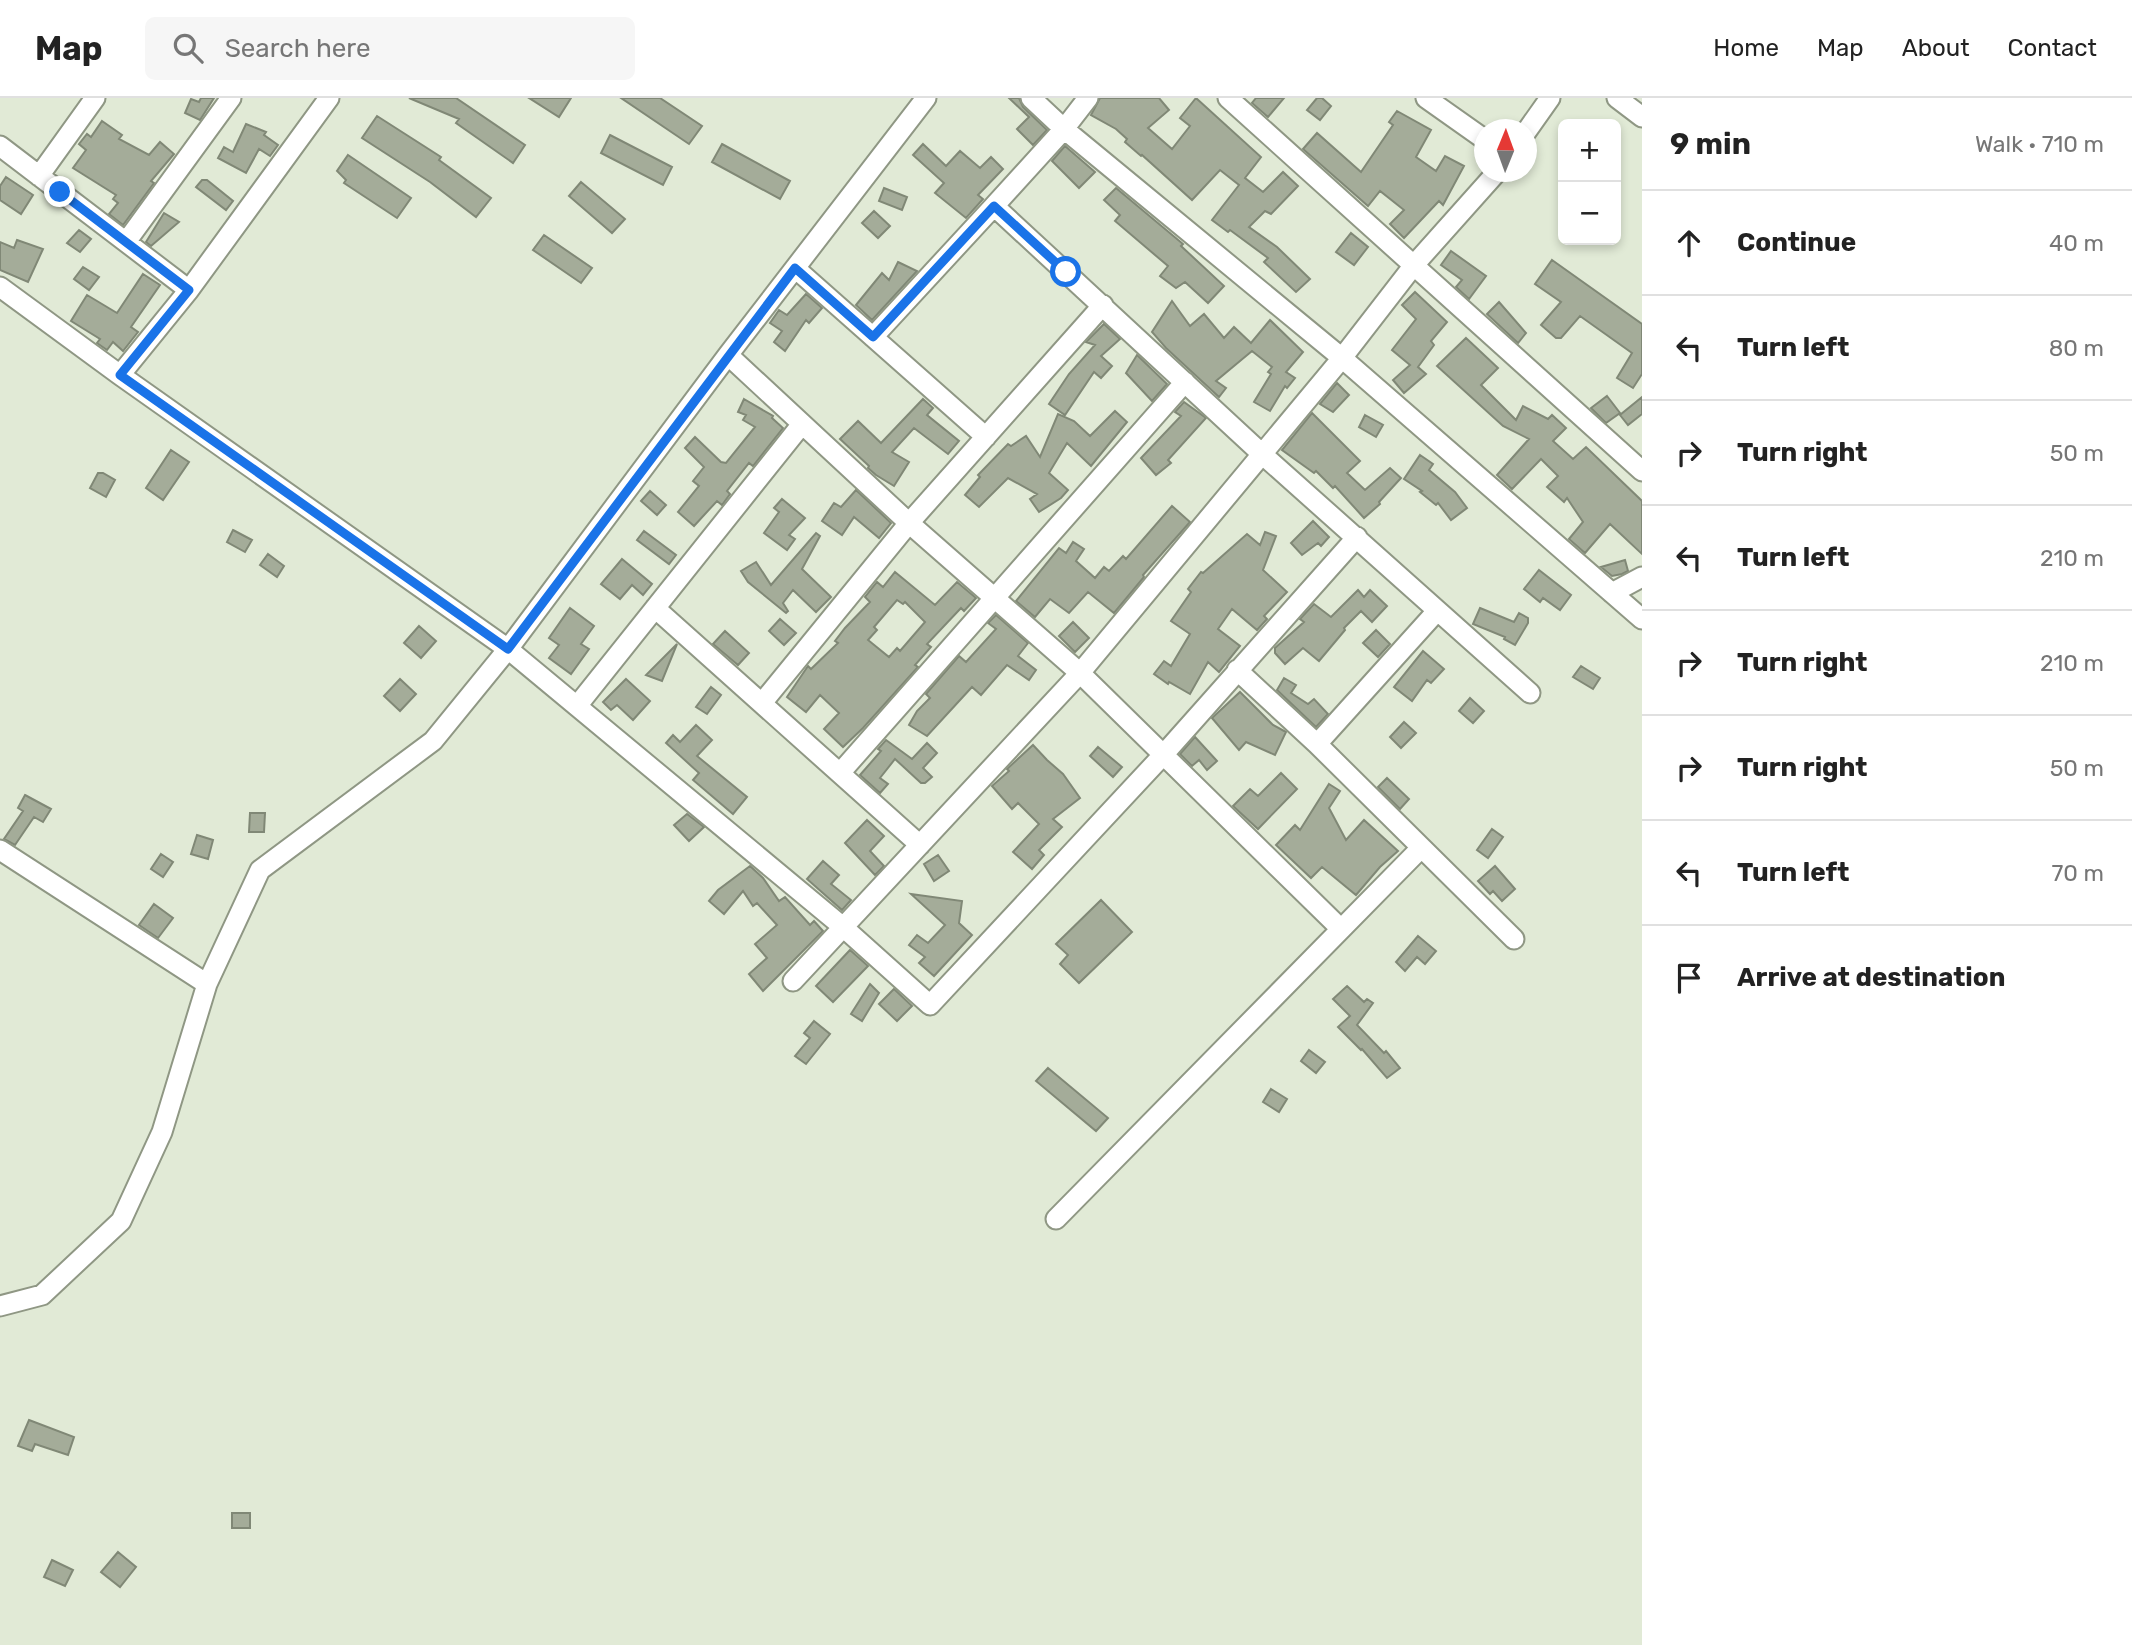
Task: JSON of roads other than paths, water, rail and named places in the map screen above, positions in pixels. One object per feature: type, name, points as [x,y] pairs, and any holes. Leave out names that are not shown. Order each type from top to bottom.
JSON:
[{"type":"street","points":[[38,176],[95,98]]},
{"type":"street","points":[[126,242],[231,98]]},
{"type":"street","points":[[120,375],[189,290],[329,98]]},
{"type":"street","points":[[0,1307],[42,1295],[121,1220],[162,1132],[207,984],[260,870],[433,741],[508,649],[727,355],[926,98]]},
{"type":"street","points":[[1031,98],[1342,358],[1642,620]]},
{"type":"street","points":[[873,337],[1065,129],[1088,98]]},
{"type":"street","points":[[1228,98],[1642,471]]},
{"type":"street","points":[[1426,98],[1474,131]]},
{"type":"street","points":[[1536,119],[1550,98]]},
{"type":"street","points":[[1617,98],[1642,117]]},
{"type":"street","points":[[0,146],[189,290]]},
{"type":"street","points":[[793,981],[1080,673],[1342,358],[1414,265],[1488,182]]},
{"type":"street","points":[[994,206],[1262,454],[1530,693]]},
{"type":"street","points":[[795,268],[986,437]]},
{"type":"street","points":[[0,288],[508,649],[843,927],[930,1005],[1164,754],[1357,537]]},
{"type":"street","points":[[762,703],[909,523],[1103,305]]},
{"type":"street","points":[[727,355],[909,523],[1080,673],[1341,929]]},
{"type":"street","points":[[840,773],[1185,382]]},
{"type":"street","points":[[577,706],[802,424]]},
{"type":"street","points":[[1612,593],[1642,577]]},
{"type":"street","points":[[655,608],[920,845]]},
{"type":"street","points":[[1317,744],[1437,611]]},
{"type":"street","points":[[1237,670],[1317,744],[1514,939]]},
{"type":"street","points":[[1056,1219],[1421,848]]},
{"type":"street","points":[[0,850],[207,984]]}]
